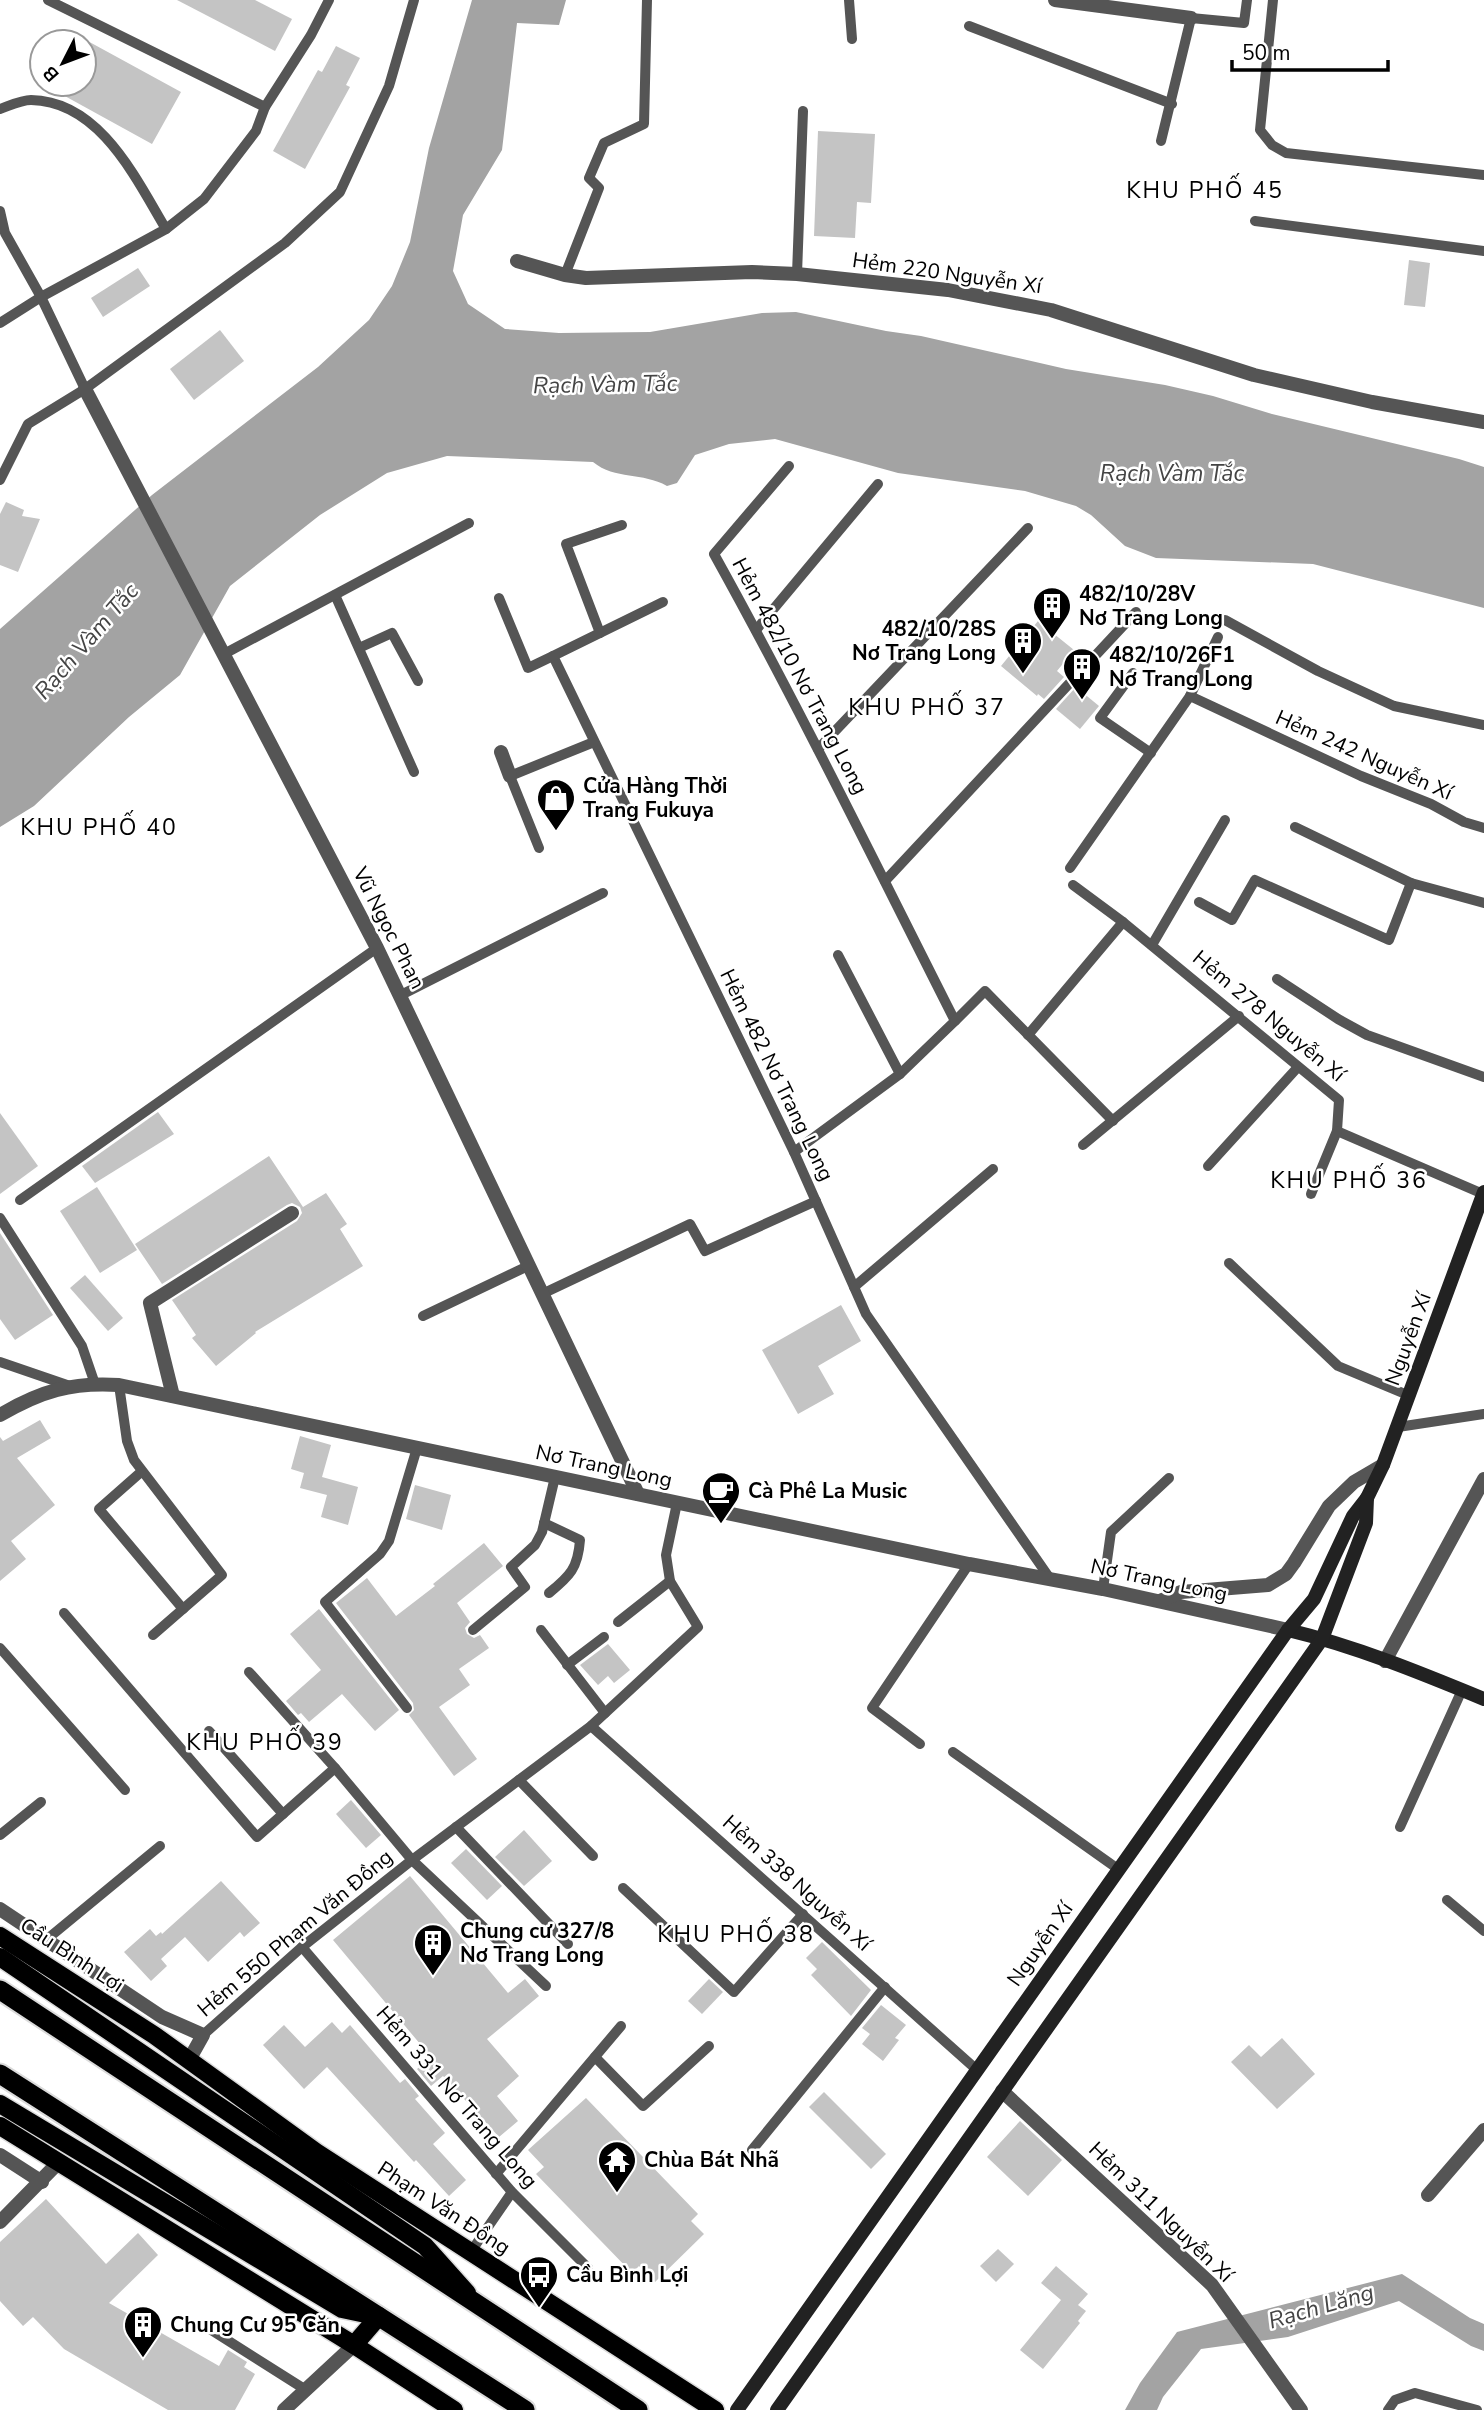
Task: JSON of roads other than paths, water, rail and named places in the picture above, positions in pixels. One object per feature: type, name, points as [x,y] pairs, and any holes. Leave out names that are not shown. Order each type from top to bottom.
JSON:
[{"type":"highway","name":"Phạm Văn Đồng","points":[[0,1990],[638,2410]]},
{"type":"highway","points":[[0,2074],[525,2410]]},
{"type":"main road","name":"Nguyễn Xí","points":[[737,2410],[1118,1869],[1314,1599],[1353,1516],[1367,1498],[1383,1465],[1484,1193]]},
{"type":"main road","name":"Nguyễn Xí","points":[[777,2410],[1322,1639],[1366,1523],[1367,1498]]},
{"type":"main road","name":"Nơ Trang Long","points":[[1289,1630],[1385,1661],[1484,1699]]},
{"type":"main road","name":"Cầu Bình Lợi","points":[[0,1936],[154,2035]]},
{"type":"main road","name":"Cầu Bình Lợi","points":[[0,1957],[143,2052]]},
{"type":"main road","name":"Phạm Văn Đồng","points":[[154,2035],[316,2151],[715,2410]]},
{"type":"main road","name":"Phạm Văn Đồng","points":[[143,2052],[425,2246],[475,2302]]},
{"type":"main road","points":[[0,2104],[342,2309],[379,2316]]},
{"type":"main road","points":[[0,2126],[454,2410]]},
{"type":"main road","points":[[354,2345],[379,2316]]},
{"type":"street","points":[[1055,0],[1192,18]]},
{"type":"street","name":"Hẻm 220 Nguyễn Xí","points":[[517,261],[565,275],[586,278],[703,272],[797,274],[948,290],[1051,310],[1254,375],[1372,402],[1484,422]]},
{"type":"street","name":"Vũ Ngọc Phan","points":[[85,389],[377,948],[638,1494]]},
{"type":"street","points":[[501,752],[510,776]]},
{"type":"street","points":[[173,1396],[150,1303],[292,1213]]},
{"type":"street","name":"Nơ Trang Long","points":[[0,1415],[44,1392],[70,1386],[119,1385],[1289,1630]]},
{"type":"street","points":[[1160,1601],[1181,1592],[1268,1585],[1286,1574],[1329,1506],[1354,1482],[1383,1465]]},
{"type":"street","points":[[1385,1661],[1479,1501],[1484,1481]]},
{"type":"street","points":[[0,1909],[162,2017],[203,2035],[189,2060]]},
{"type":"street","name":"Hẻm 311 Nguyễn Xí","points":[[1002,2091],[1212,2285],[1301,2410]]},
{"type":"street","points":[[1428,2195],[1484,2130]]},
{"type":"street","points":[[0,2155],[42,2182]]},
{"type":"street","points":[[0,2222],[58,2163]]},
{"type":"street","points":[[284,2410],[354,2345]]},
{"type":"lane","points":[[47,0],[265,107]]},
{"type":"lane","points":[[0,323],[41,297],[166,229],[204,199],[256,131],[265,107],[312,35],[328,0]]},
{"type":"lane","points":[[0,480],[28,424],[85,389],[285,243],[340,192],[389,86],[414,0]]},
{"type":"lane","points":[[565,275],[599,188],[589,177],[604,143],[644,124],[647,0]]},
{"type":"lane","points":[[849,0],[852,39]]},
{"type":"lane","points":[[1161,141],[1192,18],[1244,23],[1247,0]]},
{"type":"lane","points":[[1273,0],[1260,130],[1272,145],[1286,153],[1484,176]]},
{"type":"lane","points":[[969,26],[1172,104]]},
{"type":"lane","points":[[0,109],[29,100],[56,104],[88,120],[118,150],[166,229]]},
{"type":"lane","points":[[797,274],[803,111]]},
{"type":"lane","points":[[0,211],[3,231],[41,297],[85,389]]},
{"type":"lane","points":[[1255,221],[1484,251]]},
{"type":"lane","name":"Hẻm 482/10 Nơ Trang Long","points":[[789,466],[714,554],[818,749],[955,1021]]},
{"type":"lane","points":[[756,629],[878,484]]},
{"type":"lane","points":[[224,654],[470,523]]},
{"type":"lane","points":[[600,633],[566,544],[622,525]]},
{"type":"lane","points":[[818,749],[1028,528]]},
{"type":"lane","points":[[335,595],[414,772]]},
{"type":"lane","points":[[499,598],[528,668],[663,602]]},
{"type":"lane","points":[[885,881],[1136,612]]},
{"type":"lane","points":[[1225,620],[1318,671],[1394,706],[1484,725]]},
{"type":"lane","points":[[359,648],[392,632],[418,681]]},
{"type":"lane","points":[[1070,868],[1190,696],[1218,637]]},
{"type":"lane","name":"Hẻm 482 Nơ Trang Long","points":[[552,656],[794,1152],[866,1314],[1051,1580]]},
{"type":"lane","points":[[1133,673],[1100,718],[1151,752]]},
{"type":"lane","name":"Hẻm 242 Nguyễn Xí","points":[[1190,696],[1362,776],[1431,804],[1464,822],[1484,828]]},
{"type":"lane","points":[[539,848],[510,776],[594,742]]},
{"type":"lane","points":[[1152,945],[1225,820]]},
{"type":"lane","points":[[1295,827],[1410,883],[1484,903]]},
{"type":"lane","points":[[1199,902],[1233,920],[1255,880],[1389,940],[1410,883]]},
{"type":"lane","name":"Hẻm 278 Nguyễn Xí","points":[[1073,885],[1152,945],[1339,1100],[1337,1131]]},
{"type":"lane","points":[[399,996],[603,893]]},
{"type":"lane","points":[[1028,1035],[1123,922]]},
{"type":"lane","points":[[20,1200],[377,948]]},
{"type":"lane","points":[[838,955],[900,1074]]},
{"type":"lane","points":[[1278,979],[1338,1020],[1367,1035],[1484,1077]]},
{"type":"lane","points":[[794,1152],[900,1074],[985,991],[1113,1121]]},
{"type":"lane","points":[[1083,1145],[1239,1016]]},
{"type":"lane","points":[[1208,1166],[1298,1067]]},
{"type":"lane","points":[[1311,1194],[1337,1131],[1484,1193]]},
{"type":"lane","points":[[854,1287],[993,1169]]},
{"type":"lane","points":[[542,1294],[690,1224],[705,1251],[816,1201]]},
{"type":"lane","points":[[0,1218],[82,1346],[95,1384]]},
{"type":"lane","points":[[1228,1263],[1338,1366],[1410,1396]]},
{"type":"lane","points":[[423,1317],[528,1266]]},
{"type":"lane","points":[[0,1362],[70,1386]]},
{"type":"lane","points":[[119,1385],[130,1451],[141,1472],[222,1574],[153,1636]]},
{"type":"lane","points":[[1398,1427],[1484,1414]]},
{"type":"lane","points":[[407,1708],[325,1602],[380,1554],[389,1541],[417,1448]]},
{"type":"lane","points":[[141,1472],[99,1509],[183,1609]]},
{"type":"lane","points":[[473,1630],[525,1587],[511,1567],[535,1545],[544,1523],[555,1477]]},
{"type":"lane","points":[[1103,1589],[1111,1532],[1169,1478]]},
{"type":"lane","points":[[618,1622],[670,1581],[666,1555],[677,1503]]},
{"type":"lane","points":[[544,1523],[580,1540],[575,1566],[569,1577],[549,1593]]},
{"type":"lane","points":[[920,1744],[872,1708],[969,1564]]},
{"type":"lane","name":"Hẻm 550 Phạm Văn Đồng","points":[[203,2035],[302,1947],[590,1726],[698,1627],[670,1581]]},
{"type":"lane","points":[[64,1613],[257,1837],[335,1768]]},
{"type":"lane","points":[[541,1630],[605,1713]]},
{"type":"lane","points":[[567,1665],[604,1637]]},
{"type":"lane","points":[[0,1648],[125,1790]]},
{"type":"lane","points":[[249,1672],[412,1860],[546,1986]]},
{"type":"lane","points":[[1400,1827],[1462,1690]]},
{"type":"lane","name":"Hẻm 338 Nguyễn Xí","points":[[590,1726],[977,2070]]},
{"type":"lane","points":[[209,1731],[283,1814]]},
{"type":"lane","points":[[953,1752],[1118,1869]]},
{"type":"lane","points":[[519,1780],[593,1856]]},
{"type":"lane","points":[[0,1835],[41,1802]]},
{"type":"lane","points":[[456,1827],[568,1944]]},
{"type":"lane","points":[[46,1940],[160,1846]]},
{"type":"lane","points":[[623,1888],[734,1992],[803,1914]]},
{"type":"lane","points":[[1447,1900],[1483,1927]]},
{"type":"lane","name":"Hẻm 331 Nơ Trang Long","points":[[302,1947],[512,2192],[588,2268]]},
{"type":"lane","points":[[752,2150],[885,1987]]},
{"type":"lane","points":[[496,2174],[621,2026]]},
{"type":"lane","points":[[595,2057],[643,2106],[709,2046]]},
{"type":"lane","points":[[470,2253],[512,2192]]},
{"type":"lane","points":[[205,2326],[306,2390]]},
{"type":"lane","points":[[1388,2410],[1395,2400],[1415,2393],[1477,2410]]},
{"type":"water","name":"Rạch Vàm Tắc","points":[[472,0],[566,0],[559,25],[517,23],[502,150],[463,215],[453,271],[468,304],[505,329],[559,333],[650,332],[762,313],[796,312],[921,336],[1066,369],[1165,385],[1459,459],[1484,467],[1484,608],[1313,564],[1156,558],[1125,546],[1091,515],[1076,506],[1025,491],[898,473],[775,439],[729,444],[695,455],[677,483],[667,486],[610,471],[593,462],[447,456],[387,473],[320,515],[230,586],[180,675],[129,717],[34,806],[0,827],[0,629],[152,495],[318,367],[369,320],[392,286],[410,242],[429,148]]},
{"type":"water","name":"Rạch Lăng","points":[[1402,2274],[1470,2318],[1484,2324],[1484,2351],[1471,2346],[1399,2301],[1288,2337],[1201,2349],[1163,2397],[1157,2410],[1125,2410],[1140,2383],[1177,2332]]},
{"type":"place","name":"482/10/28V Nơ Trang Long","points":[[1052,640]]},
{"type":"place","name":"482/10/28S Nơ Trang Long","points":[[1023,675]]},
{"type":"place","name":"482/10/26F1 Nơ Trang Long","points":[[1082,701]]},
{"type":"place","name":"Cửa Hàng Thời Trang Fukuya","points":[[556,832]]},
{"type":"place","name":"Cà Phê La Music","points":[[721,1525]]},
{"type":"place","name":"Chung cư 327/8 Nơ Trang Long","points":[[433,1977]]},
{"type":"place","name":"Chùa Bát Nhã","points":[[617,2194]]},
{"type":"place","name":"Cầu Bình Lợi","points":[[539,2309]]},
{"type":"place","name":"Chung Cư 95 Căn","points":[[143,2359]]},
{"type":"district","name":"KHU PHỐ 45","points":[[1205,190]]},
{"type":"district","name":"KHU PHỐ 37","points":[[927,707]]},
{"type":"district","name":"KHU PHỐ 40","points":[[99,827]]},
{"type":"district","name":"KHU PHỐ 36","points":[[1349,1180]]},
{"type":"district","name":"KHU PHỐ 39","points":[[265,1742]]},
{"type":"district","name":"KHU PHỐ 38","points":[[736,1934]]}]
